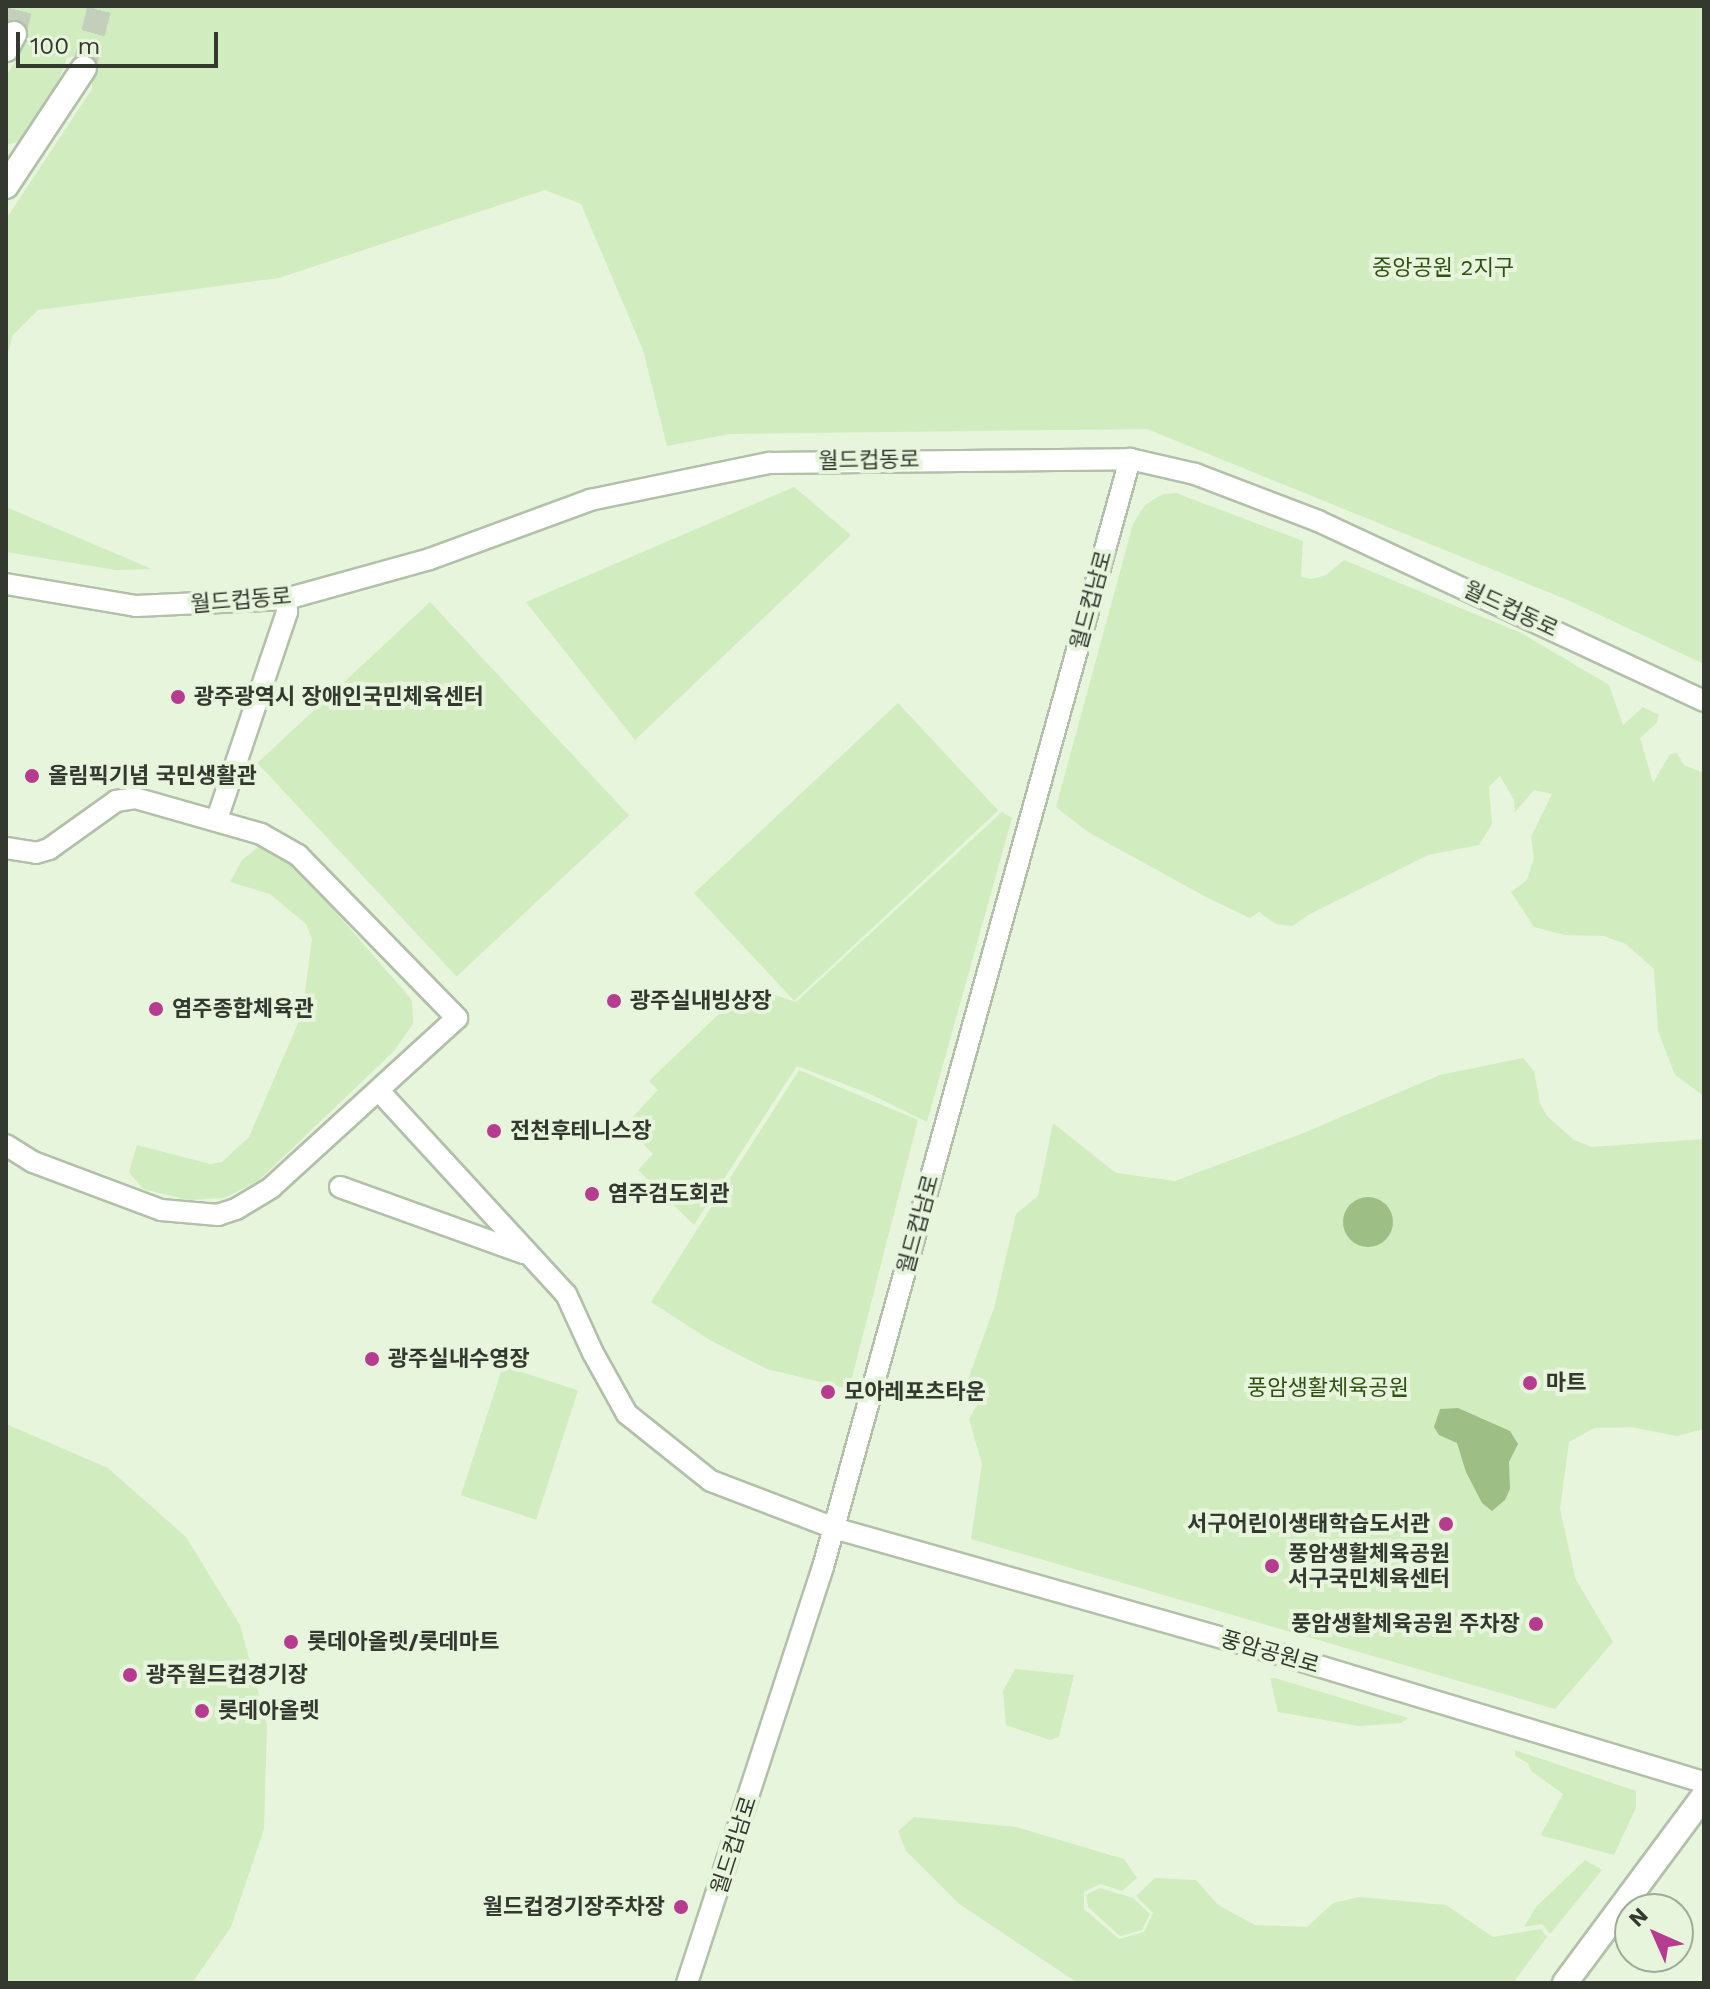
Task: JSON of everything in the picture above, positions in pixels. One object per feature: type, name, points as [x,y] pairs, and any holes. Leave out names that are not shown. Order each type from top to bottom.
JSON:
[{"type":"main road","points":[[6,186],[84,68]]},
{"type":"main road","points":[[1565,1983],[1704,1796]]},
{"type":"street","name":"월드컵동로","points":[[6,584],[136,606],[286,599],[430,559],[590,500],[769,463],[1130,459],[1195,474],[1318,521],[1704,701]]},
{"type":"street","name":"월드컵남로","points":[[687,1983],[834,1528],[1130,459]]},
{"type":"street","points":[[217,819],[287,612],[286,599]]},
{"type":"street","points":[[6,848],[36,853],[49,849],[122,799],[145,798],[261,834],[298,855],[457,1018],[380,1092],[271,1188],[236,1209],[218,1215],[178,1214],[161,1210],[33,1162],[6,1145]]},
{"type":"street","name":"풍암공원로","points":[[380,1092],[566,1294],[599,1365],[627,1414],[711,1481],[834,1528],[1292,1658],[1704,1782]]},
{"type":"street","points":[[340,1187],[527,1254]]},
{"type":"green space","name":"중앙공원 2지구","points":[[6,6],[1704,6],[1704,664],[1570,601],[1147,429],[729,434],[667,446],[643,350],[581,204],[545,190],[279,278],[38,310],[13,335],[6,359],[6,219],[92,89],[92,63],[82,54],[67,58],[53,96],[34,126],[17,142],[6,145],[6,76],[15,62],[21,36],[14,23],[6,21]]},
{"type":"green space","points":[[794,487],[851,535],[635,740],[526,602]]},
{"type":"green space","points":[[1176,493],[1303,541],[1301,577],[1312,579],[1326,575],[1344,560],[1521,633],[1609,685],[1623,725],[1643,707],[1659,715],[1657,723],[1640,738],[1653,783],[1670,754],[1677,753],[1684,765],[1704,773],[1704,1096],[1675,1075],[1658,1031],[1654,969],[1626,944],[1604,936],[1564,935],[1534,927],[1511,892],[1527,880],[1534,858],[1531,837],[1552,794],[1534,790],[1515,812],[1514,800],[1500,776],[1489,787],[1492,824],[1479,845],[1428,855],[1292,926],[1276,924],[1259,912],[1250,918],[1206,897],[1088,832],[1056,807],[1133,524],[1145,505],[1163,494]]},
{"type":"green space","points":[[6,507],[152,569],[116,570],[6,552]]},
{"type":"green space","points":[[430,602],[629,816],[457,977],[257,763]]},
{"type":"green space","points":[[898,703],[998,811],[794,1001],[694,893]]},
{"type":"green space","points":[[1002,812],[1012,818],[927,1122],[870,1094],[797,1066],[694,1225],[638,1170],[653,1154],[625,1125],[658,1090],[649,1081],[748,986],[796,1002]]},
{"type":"green space","points":[[258,847],[286,855],[412,1000],[413,1024],[394,1051],[258,1181],[224,1198],[188,1200],[143,1189],[129,1172],[137,1145],[210,1164],[222,1162],[249,1137],[302,1014],[312,939],[306,924],[270,894],[230,882],[242,860]]},
{"type":"green space","name":"풍암생활체육공원","points":[[1523,1058],[1534,1071],[1540,1103],[1547,1116],[1574,1140],[1592,1147],[1704,1139],[1704,1429],[1677,1436],[1631,1427],[1594,1428],[1569,1442],[1560,1509],[1576,1580],[1613,1642],[1555,1709],[971,1539],[982,1464],[969,1419],[977,1405],[961,1399],[994,1308],[1016,1214],[1038,1196],[1053,1123],[1116,1173],[1175,1181],[1301,1134],[1440,1075]]},
{"type":"green space","points":[[799,1070],[918,1120],[849,1389],[767,1369],[710,1340],[651,1302]]},
{"type":"green space","points":[[503,1366],[578,1390],[536,1520],[461,1495]]},
{"type":"green space","name":"광주월드컵경기장","points":[[6,1424],[108,1468],[186,1537],[240,1625],[267,1725],[264,1829],[231,1927],[192,1983],[6,1983]]},
{"type":"green space","points":[[1015,1669],[1074,1675],[1059,1737],[1050,1740],[1006,1725],[1003,1691]]},
{"type":"green space","points":[[1270,1678],[1408,1718],[1401,1723],[1359,1726],[1278,1712]]},
{"type":"green space","points":[[1515,1750],[1636,1791],[1636,1808],[1614,1855],[1541,1834],[1563,1794],[1531,1771],[1528,1763],[1515,1756]]},
{"type":"green space","points":[[914,1817],[1016,1827],[1124,1859],[1137,1878],[1122,1891],[1100,1884],[1084,1892],[1084,1909],[1119,1939],[1144,1932],[1153,1913],[1136,1896],[1155,1878],[1196,1880],[1218,1905],[1255,1925],[1307,1927],[1333,1903],[1359,1897],[1446,1905],[1493,1937],[1541,1929],[1547,1937],[1513,1983],[1078,1983],[958,1903],[906,1851],[898,1831]]},
{"type":"green space","points":[[1585,1860],[1602,1870],[1550,1934],[1542,1924],[1524,1927],[1536,1907]]},
{"type":"green space","points":[[1100,1888],[1133,1898],[1150,1914],[1142,1930],[1120,1936],[1088,1907],[1086,1895]]},
{"type":"shaded area","points":[[1368,1197],[1386,1204],[1393,1222],[1386,1240],[1368,1247],[1350,1240],[1343,1222],[1350,1204]]},
{"type":"shaded area","points":[[1458,1408],[1510,1431],[1518,1444],[1509,1462],[1510,1489],[1505,1500],[1492,1511],[1482,1503],[1466,1472],[1457,1443],[1439,1435],[1434,1427],[1440,1409]]},
{"type":"tunnel","points":[[14,34],[21,6]]},
{"type":"tunnel","points":[[84,68],[100,6]]},
{"type":"place","name":"광주광역시 장애인국민체육센터","points":[[178,697]]},
{"type":"place","name":"올림픽기념 국민생활관","points":[[32,776]]},
{"type":"place","name":"광주실내빙상장","points":[[614,1001]]},
{"type":"place","name":"염주종합체육관","points":[[156,1009]]},
{"type":"place","name":"전천후테니스장","points":[[494,1131]]},
{"type":"place","name":"염주검도회관","points":[[592,1194]]},
{"type":"place","name":"광주실내수영장","points":[[372,1359]]},
{"type":"place","name":"마트","points":[[1530,1383]]},
{"type":"place","name":"모아레포츠타운","points":[[828,1392]]},
{"type":"place","name":"서구어린이생태학습도서관","points":[[1446,1524]]},
{"type":"place","name":"풍암생활체육공원 서구국민체육센터","points":[[1272,1566]]},
{"type":"place","name":"풍암생활체육공원 주차장","points":[[1536,1624]]},
{"type":"place","name":"롯데아올렛/롯데마트","points":[[291,1642]]},
{"type":"place","name":"광주월드컵경기장","points":[[130,1675]]},
{"type":"place","name":"롯데아올렛","points":[[202,1711]]},
{"type":"place","name":"월드컵경기장주차장","points":[[681,1907]]}]
